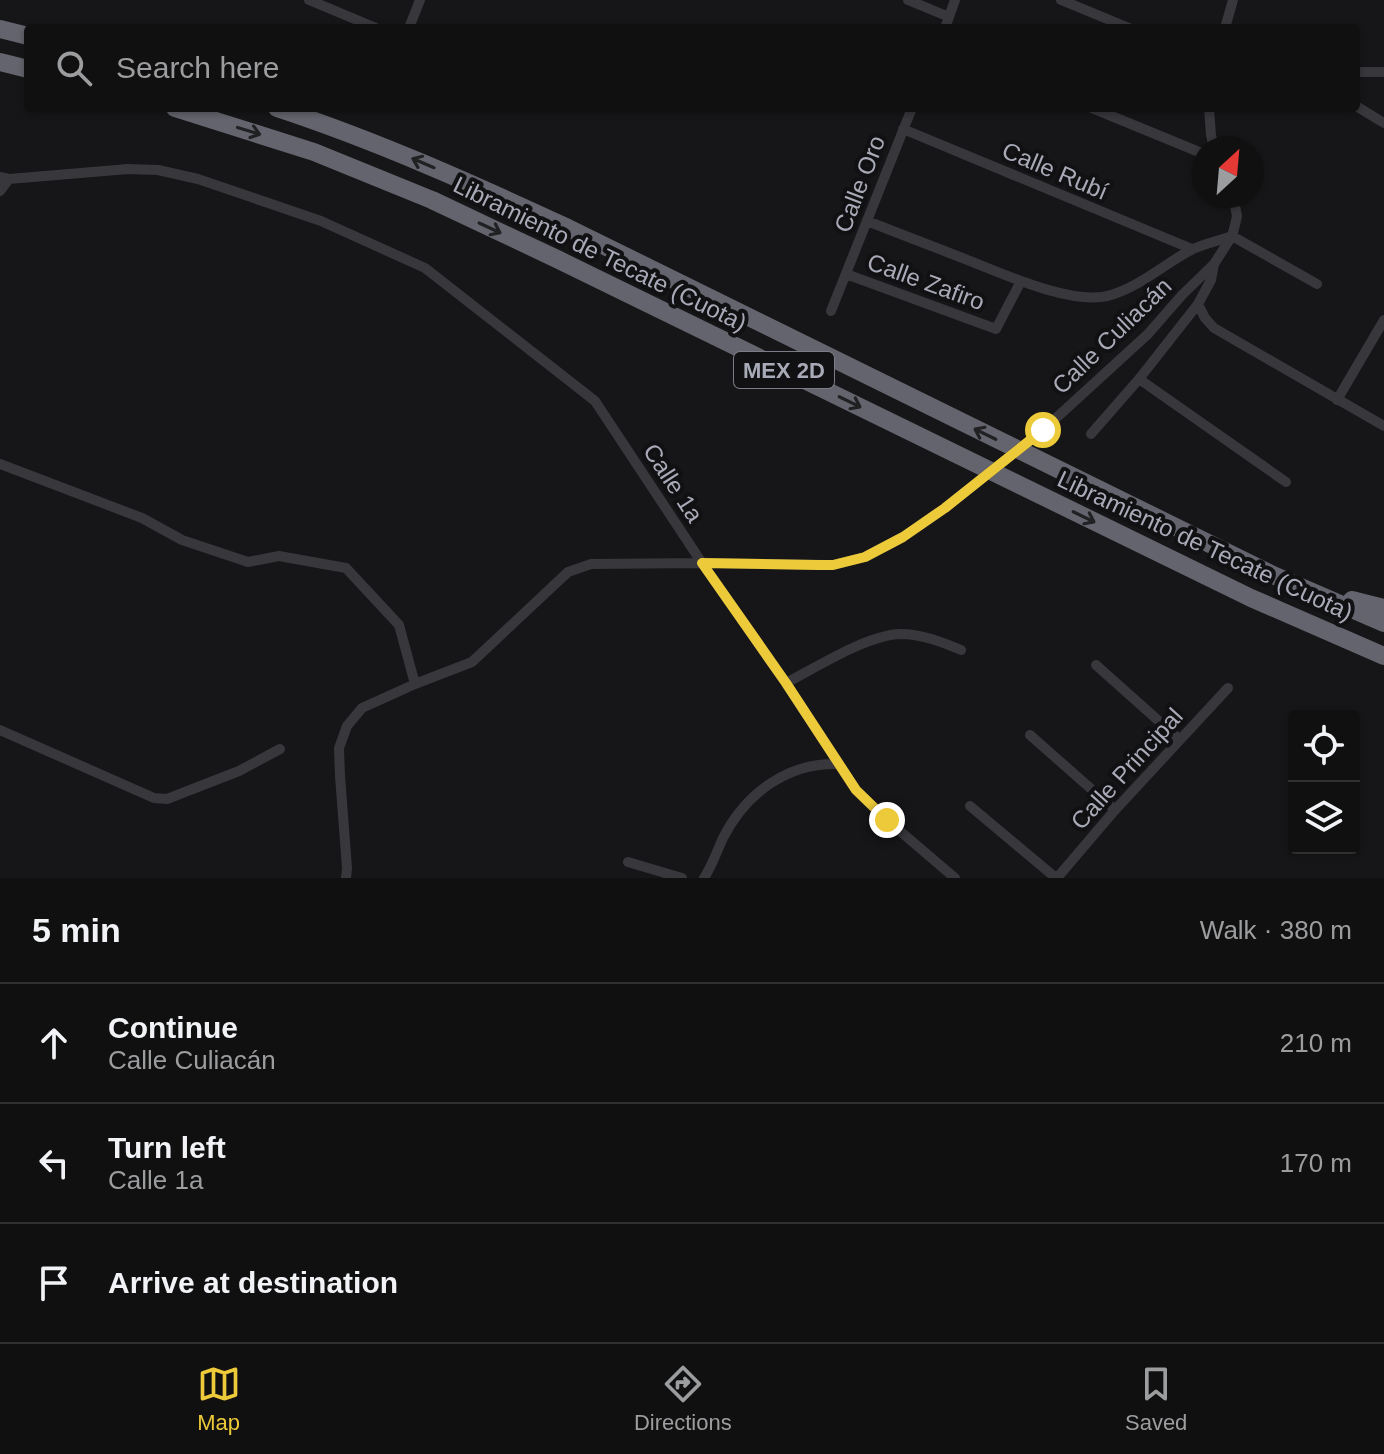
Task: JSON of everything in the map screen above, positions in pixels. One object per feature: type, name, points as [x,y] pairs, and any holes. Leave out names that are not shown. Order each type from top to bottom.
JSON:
[{"type":"highway","points":[[0,29],[24,35]]},
{"type":"highway","points":[[0,62],[24,68]]},
{"type":"highway","name":"Libramiento de Tecate (Cuota)","points":[[188,112],[314,152],[432,200],[1237,592],[1384,656]]},
{"type":"highway","name":"Libramiento de Tecate (Cuota)","points":[[289,112],[465,180],[568,228],[1273,575],[1384,623]]},
{"type":"highway","points":[[1273,575],[1384,608]]},
{"type":"highway","points":[[1343,638],[1384,667]]},
{"type":"street","points":[[309,0],[322,2],[368,24]]},
{"type":"street","points":[[411,24],[420,0]]},
{"type":"street","points":[[908,0],[947,23],[955,0]]},
{"type":"street","points":[[1061,0],[1119,24]]},
{"type":"street","points":[[1226,24],[1233,0]]},
{"type":"street","points":[[1360,72],[1384,72]]},
{"type":"street","points":[[1360,108],[1384,123]]},
{"type":"street","name":"Calle Oro","points":[[831,311],[910,112]]},
{"type":"street","points":[[1102,112],[1192,149]]},
{"type":"street","points":[[1209,112],[1211,136]]},
{"type":"street","name":"Calle Rubí","points":[[903,129],[1192,249]]},
{"type":"street","name":"Calle 1a","points":[[5,178],[128,169],[158,170],[198,179],[321,221],[425,268],[595,401],[856,790],[955,878]]},
{"type":"street","points":[[0,191],[5,178]]},
{"type":"street","points":[[1235,208],[1237,216],[1232,236],[1317,284]]},
{"type":"street","points":[[867,221],[1021,281]]},
{"type":"street","name":"Calle Zafiro","points":[[846,274],[996,329],[1021,281],[1098,299],[1114,295],[1192,249],[1232,236]]},
{"type":"street","name":"Calle Culiacán","points":[[346,878],[339,748],[347,726],[362,708],[472,662],[568,572],[591,564],[833,565],[865,557],[903,537],[945,508],[1043,430],[1148,334],[1214,264],[1232,236]]},
{"type":"street","points":[[1091,434],[1198,304],[1211,280],[1214,264]]},
{"type":"street","points":[[1198,304],[1214,328],[1384,426]]},
{"type":"street","points":[[1337,400],[1384,320]]},
{"type":"street","points":[[1139,379],[1286,482]]},
{"type":"street","points":[[0,464],[142,518],[182,540],[248,562],[279,556],[346,568],[399,625],[415,684]]},
{"type":"street","points":[[786,683],[875,638],[913,635],[961,650]]},
{"type":"street","points":[[1096,665],[1179,739]]},
{"type":"street","name":"Calle Principal","points":[[1057,878],[1228,688]]},
{"type":"street","points":[[0,730],[154,798],[167,799],[239,771],[280,749]]},
{"type":"street","points":[[1030,735],[1115,810]]},
{"type":"street","points":[[704,878],[725,835],[758,792],[806,766],[839,764]]},
{"type":"street","points":[[970,806],[1057,878]]},
{"type":"street","points":[[628,862],[682,878]]},
{"type":"route","points":[[887,820],[856,790],[702,563],[833,565],[865,557],[922,525],[1043,430]]}]
